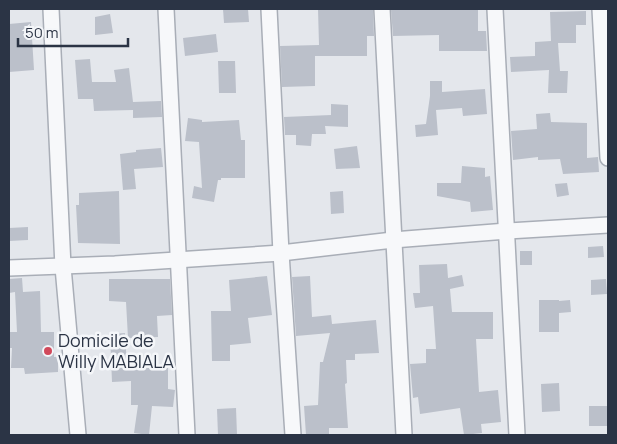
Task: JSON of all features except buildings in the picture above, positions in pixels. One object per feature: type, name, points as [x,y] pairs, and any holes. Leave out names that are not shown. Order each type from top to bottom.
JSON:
[{"type":"street","points":[[52,9],[63,267],[78,435]]},
{"type":"street","points":[[166,9],[187,435]]},
{"type":"street","points":[[269,9],[281,253],[293,435]]},
{"type":"street","points":[[382,9],[404,435]]},
{"type":"street","points":[[495,9],[517,435]]},
{"type":"street","points":[[600,9],[608,158]]},
{"type":"street","points":[[9,268],[63,267],[281,253],[393,240],[507,230],[608,225]]},
{"type":"place","name":"Domicile de Willy MABIALA","points":[[48,351]]}]
